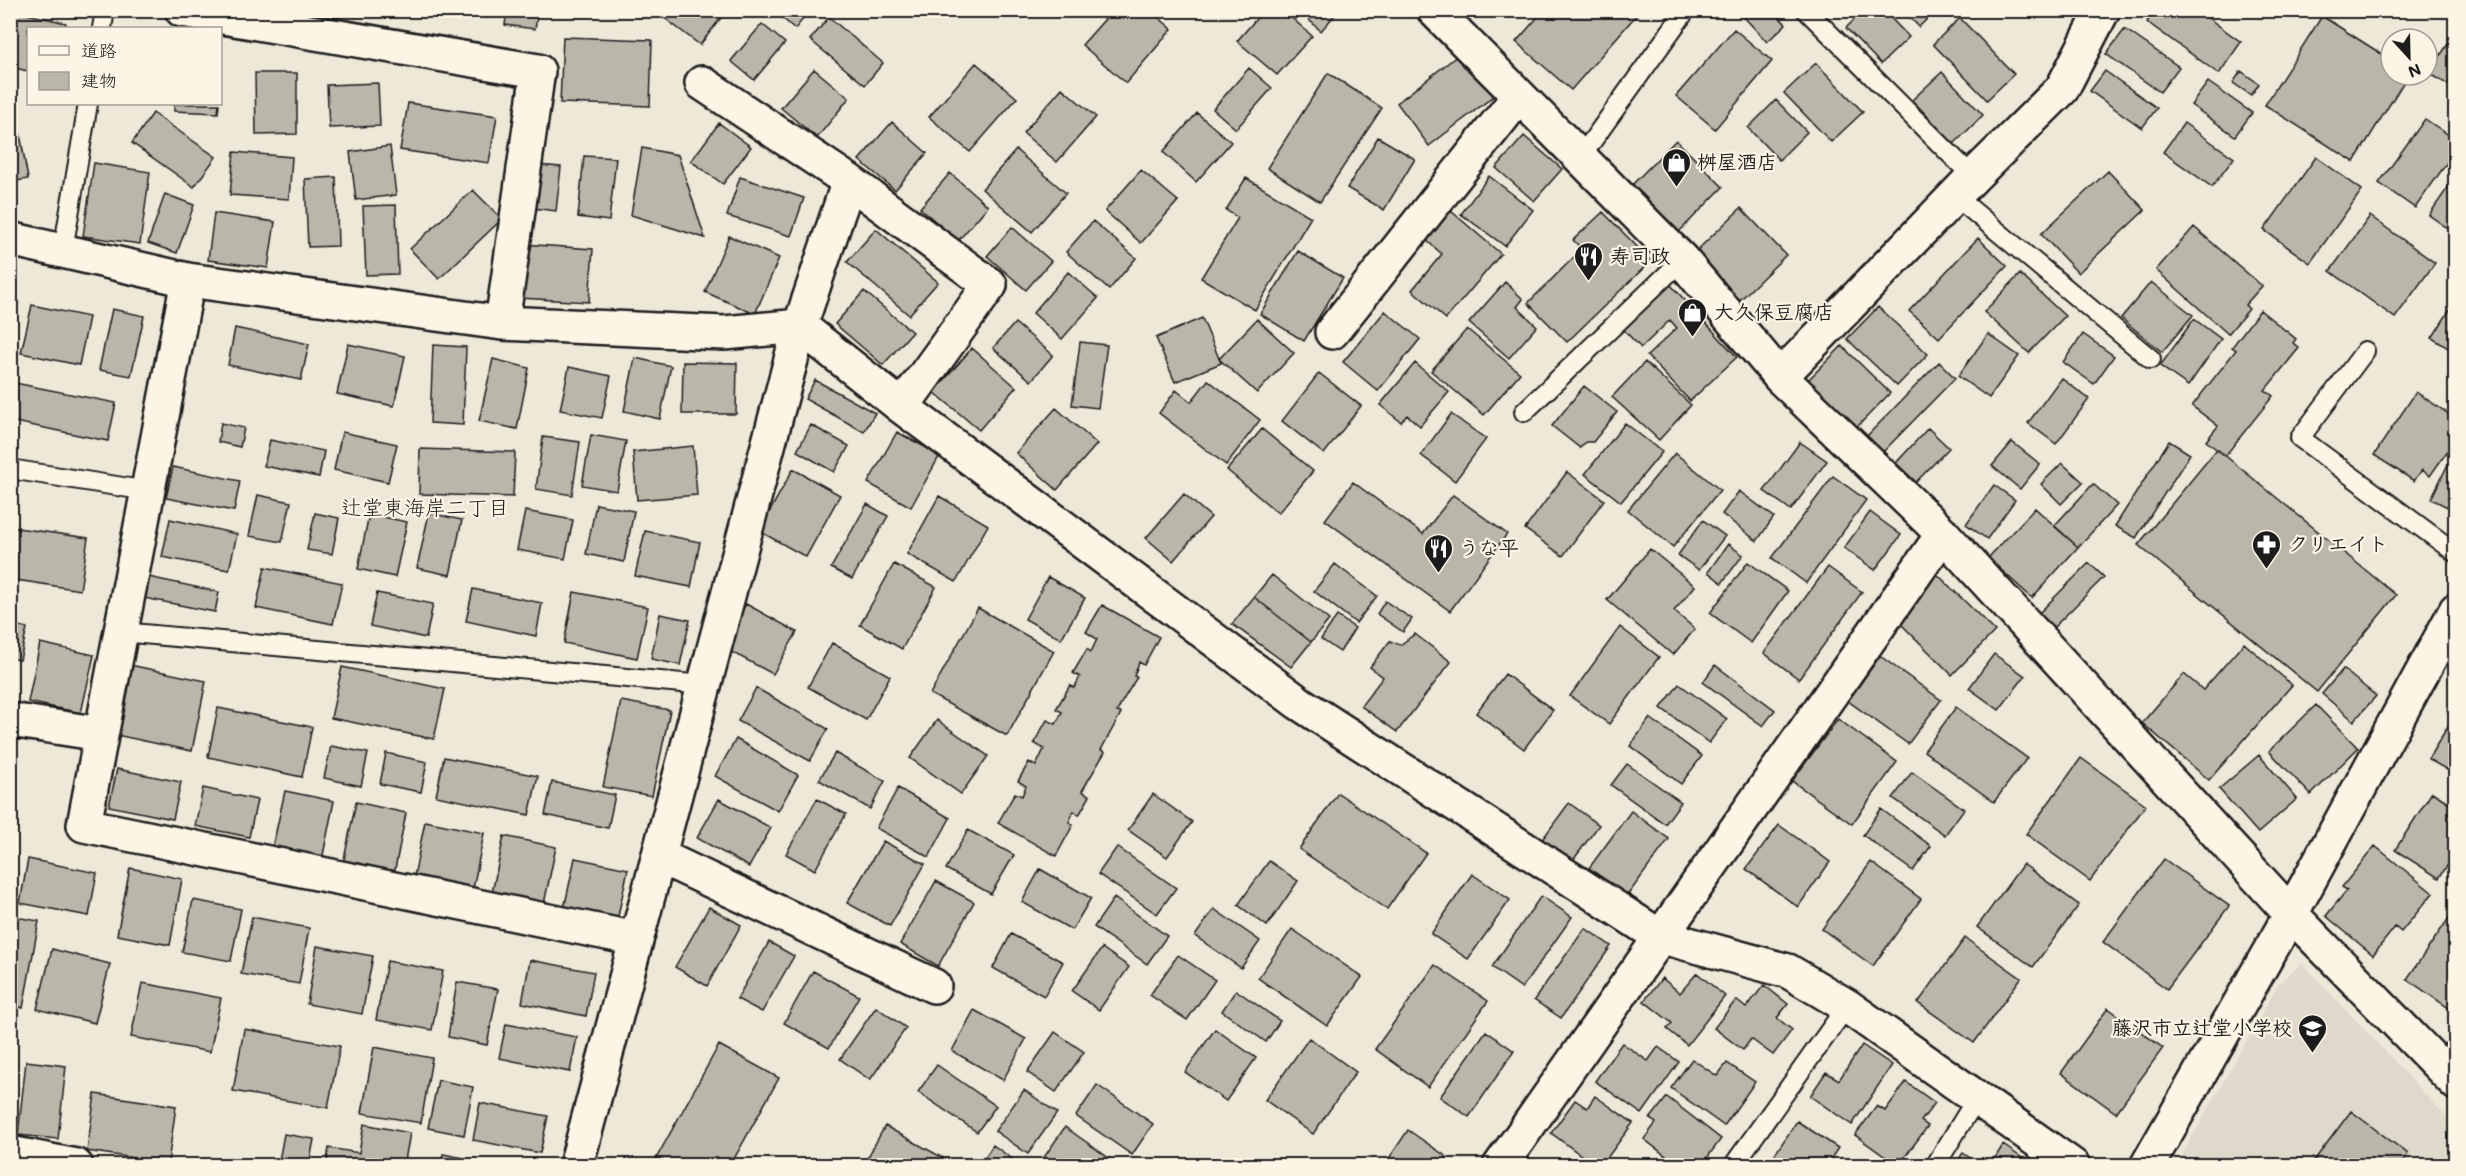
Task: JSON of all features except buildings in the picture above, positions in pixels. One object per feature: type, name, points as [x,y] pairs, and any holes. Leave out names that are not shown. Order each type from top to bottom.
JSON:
[{"type":"street","points":[[182,10],[538,71],[502,323]]},
{"type":"street","points":[[1434,10],[1682,260],[1779,377],[1943,534],[2291,914],[2450,1066]]},
{"type":"street","points":[[1779,377],[1964,186],[2062,89],[2103,10]]},
{"type":"street","points":[[702,83],[849,181],[990,285],[902,407]]},
{"type":"street","points":[[1332,332],[1519,96]]},
{"type":"street","points":[[576,1166],[800,326],[849,181]]},
{"type":"street","points":[[10,239],[188,280],[502,323],[724,333],[800,326],[902,407],[1299,703],[1659,936],[1788,971],[1847,1006],[1978,1096],[2073,1166]]},
{"type":"street","points":[[188,280],[84,825],[636,939]]},
{"type":"street","points":[[1500,1166],[1659,936],[1943,534]]},
{"type":"street","points":[[2147,1166],[2291,914],[2456,610]]},
{"type":"street","points":[[10,720],[101,734]]},
{"type":"street","points":[[659,856],[934,986]]},
{"type":"street","points":[[10,1153],[76,1166]]},
{"type":"lane","points":[[102,27],[105,10]]},
{"type":"lane","points":[[1580,158],[1686,10]]},
{"type":"lane","points":[[1806,10],[1964,186],[2151,359]]},
{"type":"lane","points":[[63,250],[88,105]]},
{"type":"lane","points":[[1524,412],[1682,260]]},
{"type":"lane","points":[[2365,351],[2300,438],[2456,553]]},
{"type":"lane","points":[[10,469],[148,491]]},
{"type":"lane","points":[[121,632],[704,685]]},
{"type":"lane","points":[[1733,1166],[1847,1006]]},
{"type":"lane","points":[[1935,1166],[1978,1096]]},
{"type":"shaded area","name":"藤沢市立辻堂小学校","points":[[2302,963],[2455,1126],[2455,1165],[2176,1166],[2279,983]]},
{"type":"place","name":"桝屋酒店","points":[[1676,188]]},
{"type":"place","name":"寿司政","points":[[1589,282]]},
{"type":"place","name":"大久保豆腐店","points":[[1693,338]]},
{"type":"place","name":"クリエイト","points":[[2267,570]]},
{"type":"place","name":"うな平","points":[[1438,574]]},
{"type":"place","name":"藤沢市立辻堂小学校","points":[[2313,1054]]},
{"type":"district","name":"辻堂東海岸二丁目","points":[[425,508]]}]
